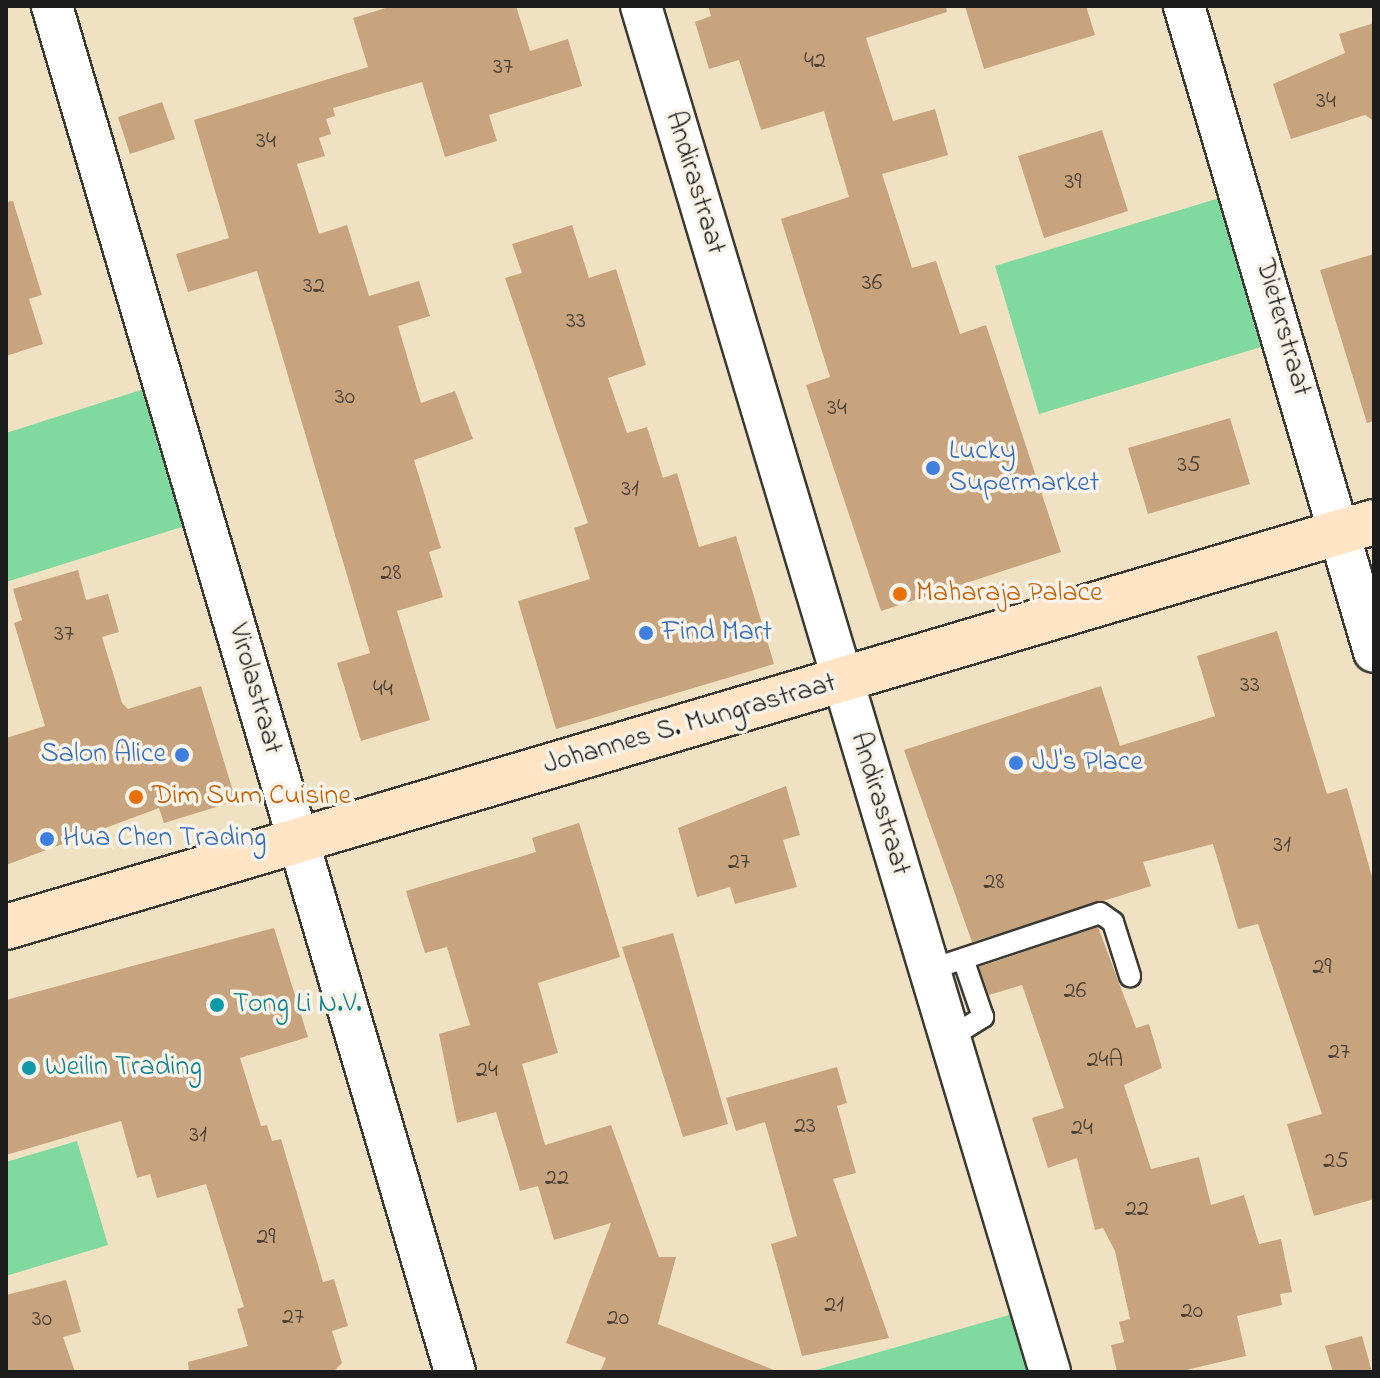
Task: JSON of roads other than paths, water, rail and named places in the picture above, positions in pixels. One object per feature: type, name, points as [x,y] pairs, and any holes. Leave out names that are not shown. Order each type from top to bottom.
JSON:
[{"type":"street","name":"Virolastraat","points":[[52,6],[455,1372]]},
{"type":"street","name":"Andirastraat","points":[[641,6],[842,681],[946,964],[951,1037],[1050,1372]]},
{"type":"street","name":"Dieterstraat","points":[[1184,6],[1357,526],[1374,652]]},
{"type":"street","name":"Johannes S. Mungrastraat","points":[[6,927],[1357,526]]},
{"type":"lane","points":[[946,964],[1100,913],[1113,922],[1130,976]]},
{"type":"place","name":"Lucky Supermarket","points":[[933,468]]},
{"type":"place","name":"Maharaja Palace","points":[[900,594]]},
{"type":"place","name":"Find Mart","points":[[646,633]]},
{"type":"place","name":"Salon Alice","points":[[182,755]]},
{"type":"place","name":"JJ's Place","points":[[1016,763]]},
{"type":"place","name":"Dim Sum Cuisine","points":[[136,797]]},
{"type":"place","name":"Hua Chen Trading","points":[[47,839]]},
{"type":"place","name":"Tong Li N.V.","points":[[217,1005]]},
{"type":"place","name":"Weilin Trading","points":[[29,1068]]}]
